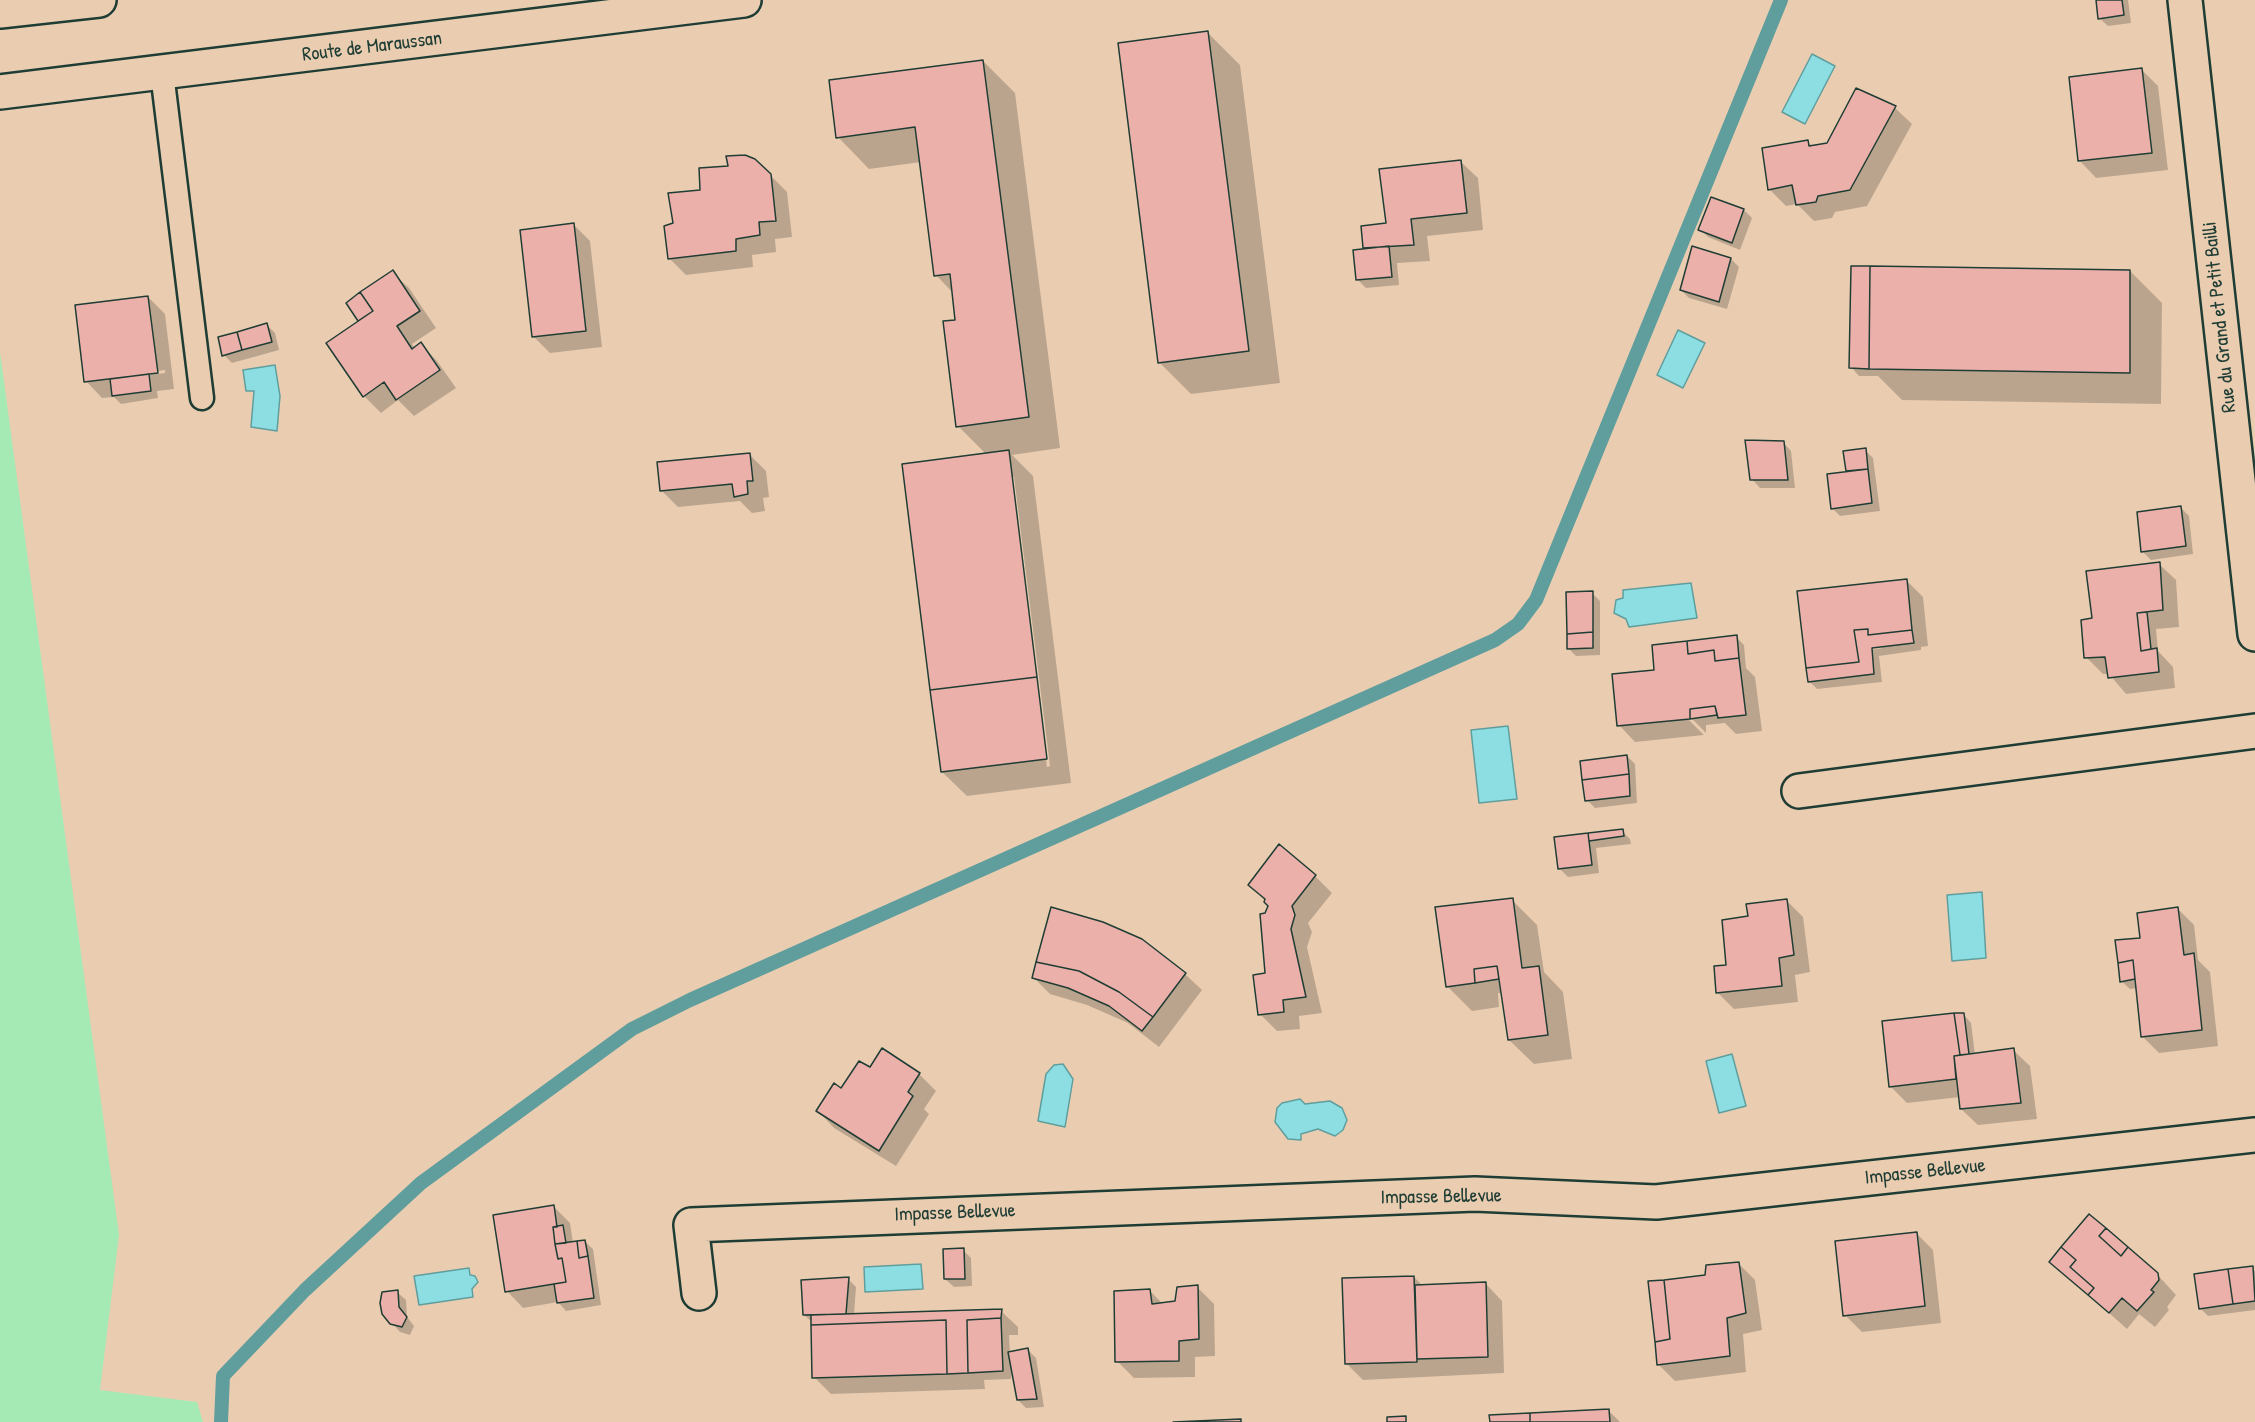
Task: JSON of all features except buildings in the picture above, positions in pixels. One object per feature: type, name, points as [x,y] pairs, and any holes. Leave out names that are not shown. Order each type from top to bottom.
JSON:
[{"type":"street","points":[[0,11],[99,0]]},
{"type":"street","name":"Route de Maraussan","points":[[0,92],[744,0]]},
{"type":"street","name":"Rue du Grand et Petit Bailli","points":[[2185,0],[2255,634]]},
{"type":"street","points":[[1799,790],[2255,731]]},
{"type":"street","name":"Impasse Bellevue","points":[[699,1293],[691,1225],[771,1219],[1475,1194],[1656,1202],[2255,1135]]},
{"type":"lane","points":[[162,73],[202,398]]},
{"type":"green space","points":[[0,352],[119,1235],[100,1390],[197,1402],[203,1422],[0,1422]]},
{"type":"water","points":[[1812,54],[1835,66],[1805,124],[1782,112]]},
{"type":"water","points":[[1678,330],[1705,343],[1683,388],[1657,375]]},
{"type":"water","points":[[275,365],[280,396],[277,431],[251,427],[254,391],[246,391],[243,370]]},
{"type":"water","points":[[1691,583],[1697,618],[1629,627],[1626,619],[1614,613],[1616,600],[1623,598],[1623,590]]},
{"type":"water","points":[[1508,726],[1517,799],[1479,803],[1471,730]]},
{"type":"water","points":[[1982,892],[1986,958],[1952,961],[1947,895]]},
{"type":"water","points":[[1732,1054],[1746,1106],[1719,1113],[1706,1061]]},
{"type":"water","points":[[1063,1064],[1073,1079],[1065,1127],[1038,1121],[1046,1074],[1054,1065]]},
{"type":"water","points":[[1300,1099],[1305,1104],[1330,1101],[1342,1108],[1347,1120],[1343,1130],[1335,1136],[1318,1129],[1301,1134],[1301,1140],[1288,1139],[1275,1122],[1277,1108],[1282,1103]]},
{"type":"water","points":[[921,1264],[923,1289],[865,1292],[864,1267]]},
{"type":"water","points":[[469,1268],[470,1275],[475,1276],[478,1282],[472,1289],[473,1297],[419,1305],[414,1276]]},
{"type":"waterway","points":[[221,1422],[223,1376],[305,1290],[421,1183],[632,1029],[690,1000],[1495,640],[1518,624],[1536,600],[1781,0]]}]
